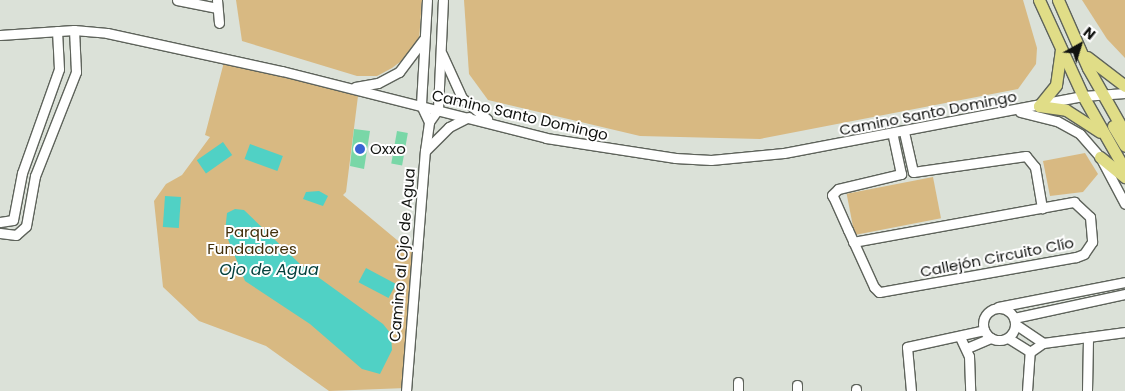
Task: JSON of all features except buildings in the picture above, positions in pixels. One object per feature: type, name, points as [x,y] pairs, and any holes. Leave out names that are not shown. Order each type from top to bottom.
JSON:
[{"type":"main road","points":[[1039,0],[1061,48],[1125,146]]},
{"type":"main road","points":[[1058,0],[1077,44],[1107,138],[1125,170]]},
{"type":"main road","points":[[1053,30],[1063,41],[1093,95],[1125,132]]},
{"type":"main road","points":[[1077,44],[1093,64],[1125,86]]},
{"type":"main road","points":[[1061,48],[1056,85],[1039,106],[1074,113],[1107,138]]},
{"type":"main road","points":[[1125,119],[1125,132]]},
{"type":"main road","points":[[1100,157],[1125,177]]},
{"type":"street","points":[[177,0],[217,4],[219,23]]},
{"type":"street","points":[[427,0],[421,105],[429,122]]},
{"type":"street","points":[[438,109],[443,0]]},
{"type":"street","points":[[0,233],[16,236],[26,226],[35,176],[76,72],[74,30]]},
{"type":"street","name":"Camino Santo Domingo","points":[[0,35],[74,30],[167,45],[438,109],[590,148],[711,160],[759,156],[904,132],[1093,95],[1125,93]]},
{"type":"street","points":[[0,222],[13,220],[22,173],[59,69],[57,31]]},
{"type":"street","points":[[346,87],[378,83],[399,72],[414,57],[425,36]]},
{"type":"street","points":[[440,48],[462,98],[496,125]]},
{"type":"street","name":"Camino al Ojo de Agua","points":[[406,391],[425,151],[429,122],[438,109]]},
{"type":"street","points":[[1012,111],[1069,126],[1100,157],[1125,204]]},
{"type":"street","points":[[425,151],[449,127],[469,117]]},
{"type":"street","points":[[904,132],[913,172],[1026,156],[1035,168],[1042,208]]},
{"type":"street","name":"Callejón Circuito Clío","points":[[853,242],[1074,202],[1082,207],[1090,217],[1093,234],[1084,254],[883,293],[874,287],[853,242],[832,195],[838,189],[901,174],[893,134]]},
{"type":"street","points":[[991,338],[984,330],[985,315],[998,307],[1125,282]]},
{"type":"street","points":[[1073,293],[1074,304]]},
{"type":"street","points":[[1014,321],[1074,304],[1125,294]]},
{"type":"street","points":[[998,307],[1043,343]]},
{"type":"street","points":[[1008,338],[1014,321]]},
{"type":"street","points":[[911,391],[907,347],[960,337],[984,330]]},
{"type":"street","points":[[1030,352],[1043,343],[1125,332]]},
{"type":"street","points":[[960,337],[967,348],[970,391]]},
{"type":"street","points":[[1087,391],[1088,337]]},
{"type":"street","points":[[967,348],[991,338],[1008,338],[1030,352]]},
{"type":"street","points":[[1027,391],[1030,352]]},
{"type":"green space","points":[[236,0],[422,0],[419,41],[412,53],[392,68],[377,76],[357,76],[242,41]]},
{"type":"green space","points":[[464,0],[1023,0],[1037,48],[1036,64],[1018,89],[760,139],[640,136],[488,100],[469,74]]},
{"type":"green space","points":[[1082,0],[1125,0],[1125,58],[1107,39]]},
{"type":"green space","name":"Parque Fundadores","points":[[224,62],[358,96],[346,192],[343,195],[415,255],[406,388],[329,391],[266,346],[199,321],[163,287],[154,201],[166,184],[182,175],[210,137],[205,135]]},
{"type":"green space","points":[[1085,153],[1098,174],[1083,192],[1050,196],[1043,161]]},
{"type":"green space","points":[[933,177],[941,218],[855,235],[847,194]]},
{"type":"water","points":[[223,142],[232,155],[206,173],[197,160]]},
{"type":"water","points":[[250,144],[283,156],[277,171],[245,159]]},
{"type":"water","points":[[319,191],[328,196],[323,206],[303,199],[306,192]]},
{"type":"water","points":[[165,196],[181,197],[179,228],[163,227]]},
{"type":"water","name":"Ojo de Agua","points":[[235,209],[244,210],[300,264],[383,324],[391,334],[392,350],[380,374],[362,369],[310,324],[245,281],[225,232],[227,213]]},
{"type":"water","points":[[366,268],[396,284],[389,298],[358,282]]},
{"type":"place","name":"Oxxo","points":[[360,149]]}]
